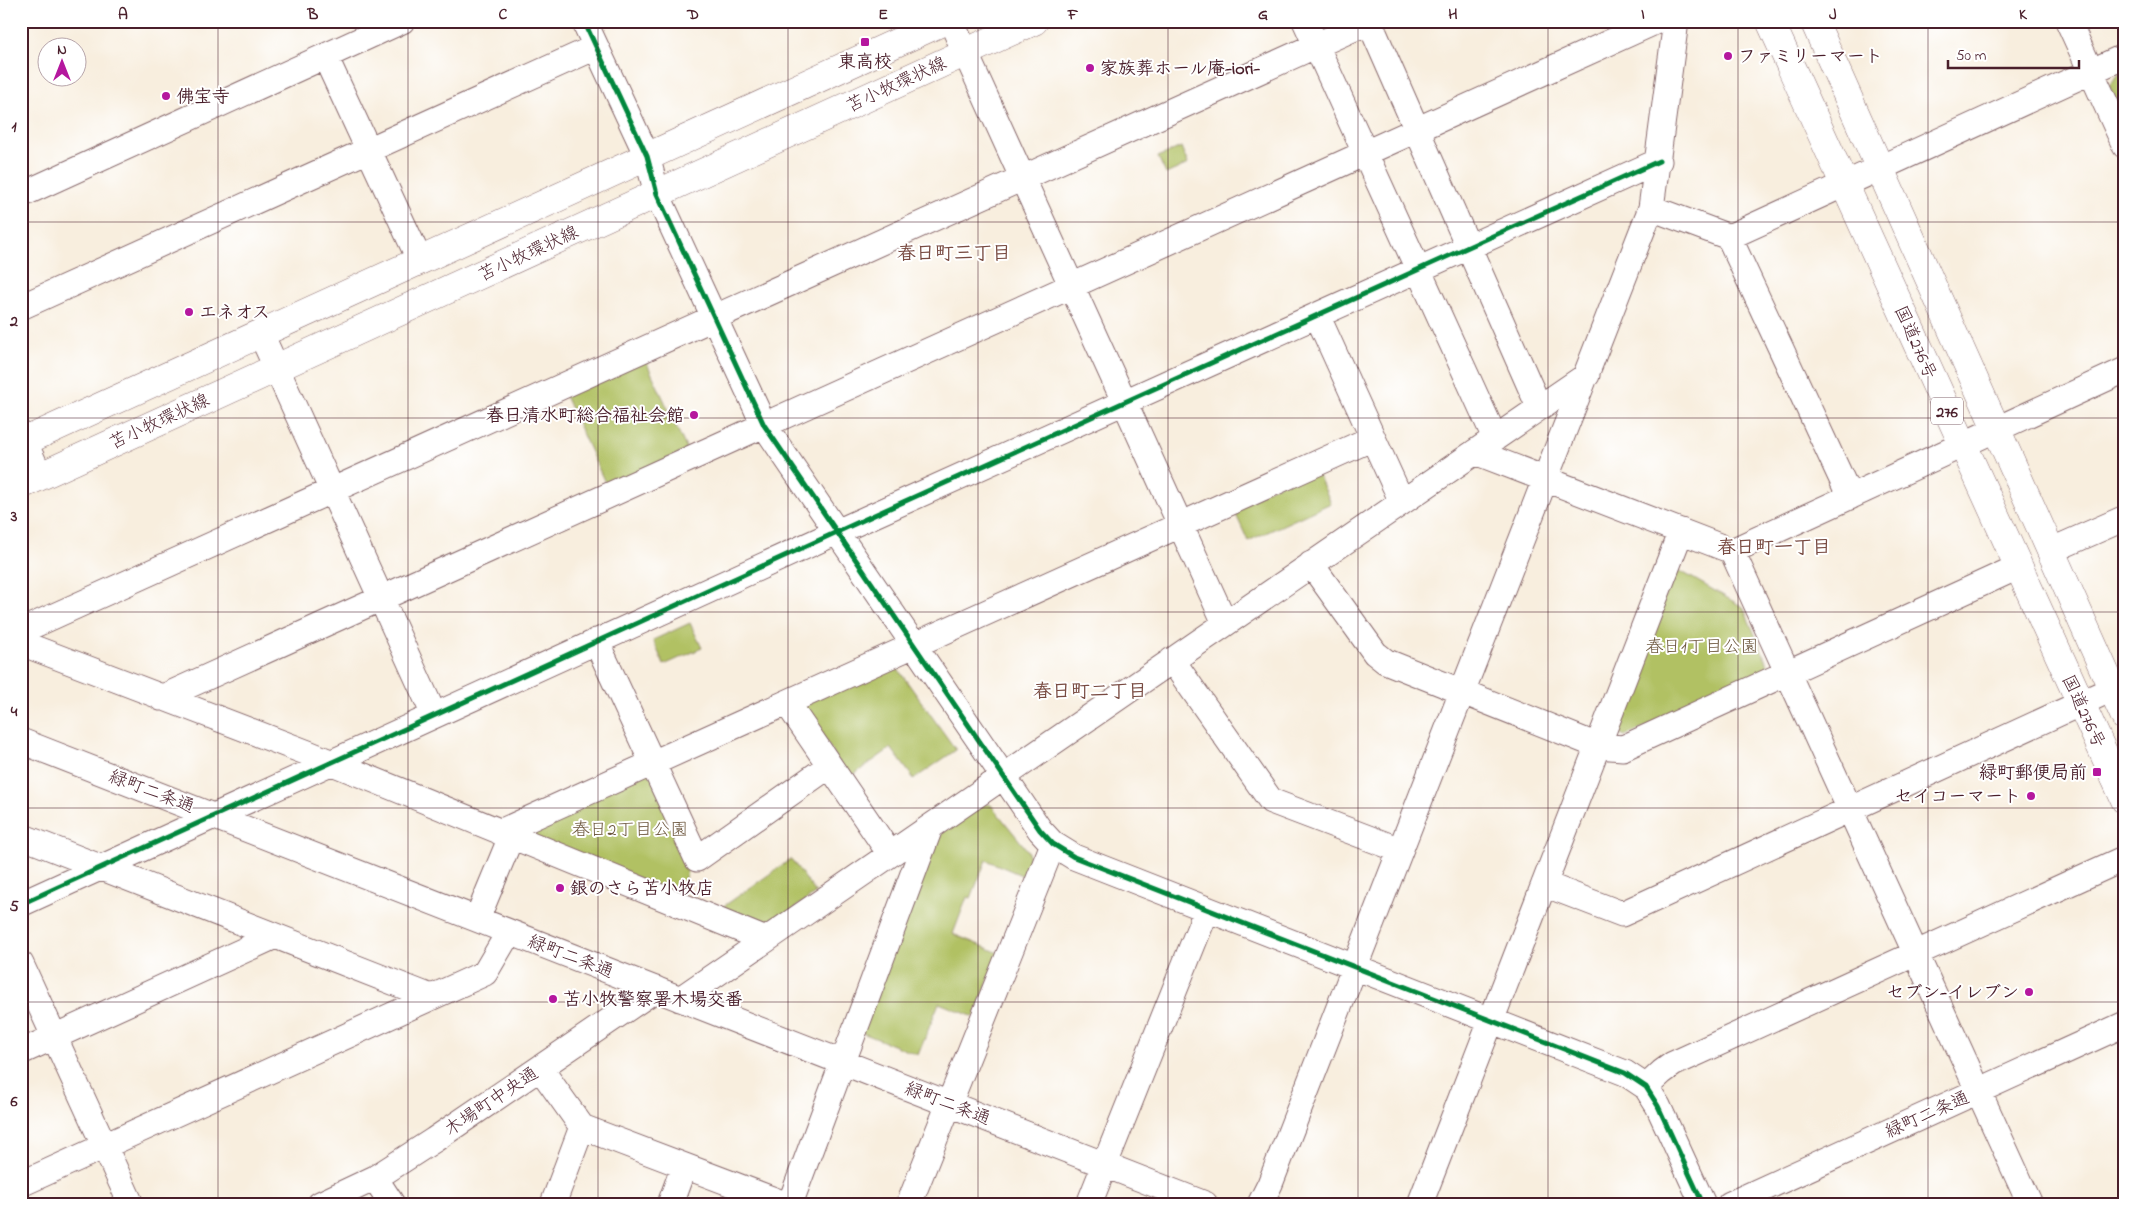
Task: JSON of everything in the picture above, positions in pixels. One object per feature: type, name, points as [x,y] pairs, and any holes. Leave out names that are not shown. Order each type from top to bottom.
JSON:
[{"type":"main road","name":"苫小牧環状線","points":[[22,440],[261,334],[944,21]]},
{"type":"main road","name":"苫小牧環状線","points":[[31,480],[1034,21]]},
{"type":"main road","name":"国道276号","points":[[1770,21],[2125,800]]},
{"type":"main road","name":"国道276号","points":[[1814,21],[2050,551],[2118,686],[2125,717]]},
{"type":"street","points":[[21,195],[402,21]]},
{"type":"street","points":[[584,21],[647,156],[657,194],[764,425],[1040,830],[1053,844],[1074,856],[1625,1073],[1646,1087],[1658,1106],[1703,1204]]},
{"type":"street","points":[[951,21],[1226,623]]},
{"type":"street","points":[[1305,21],[1418,270],[1485,445],[1546,479],[1732,551],[2030,1204]]},
{"type":"street","points":[[21,631],[1369,21],[1540,407]]},
{"type":"street","points":[[160,698],[1657,21]]},
{"type":"street","points":[[1260,1204],[1355,967],[1651,208],[1659,161],[1676,21]]},
{"type":"street","points":[[2068,21],[2125,146]]},
{"type":"street","points":[[21,308],[596,47]]},
{"type":"street","points":[[325,56],[420,261]]},
{"type":"street","points":[[1729,237],[2125,56]]},
{"type":"street","points":[[21,904],[434,714],[1659,161]]},
{"type":"street","points":[[1651,208],[1729,237],[1850,497]]},
{"type":"street","points":[[1317,315],[1402,502]]},
{"type":"street","points":[[261,334],[434,714]]},
{"type":"street","points":[[1732,551],[2125,370]]},
{"type":"street","points":[[680,999],[1587,375]]},
{"type":"street","points":[[477,919],[506,834],[652,764],[1373,438]]},
{"type":"street","points":[[22,440],[31,480]]},
{"type":"street","points":[[2050,551],[2125,518]]},
{"type":"street","points":[[1420,1204],[1681,531]]},
{"type":"street","points":[[1311,564],[1375,653],[1385,661],[1598,746],[1623,748],[2018,567]]},
{"type":"street","points":[[596,641],[697,859],[829,766]]},
{"type":"street","points":[[21,643],[330,762],[766,940]]},
{"type":"street","points":[[1172,660],[1271,801],[1400,850]]},
{"type":"street","points":[[1544,884],[1622,914],[2118,686]]},
{"type":"street","points":[[787,703],[890,854]]},
{"type":"street","name":"緑町二条通","points":[[21,741],[215,815],[1205,1204]]},
{"type":"street","points":[[790,1204],[930,828]]},
{"type":"street","points":[[21,836],[273,937],[431,997]]},
{"type":"street","points":[[909,1204],[1053,844]]},
{"type":"street","points":[[1646,1087],[1673,1064],[2125,858]]},
{"type":"street","points":[[1088,1204],[1207,909]]},
{"type":"street","points":[[21,1184],[485,973],[509,932]]},
{"type":"street","points":[[21,1052],[273,937]]},
{"type":"street","points":[[21,964],[132,1204]]},
{"type":"street","name":"木場町中央通","points":[[320,1204],[375,1178],[656,989]]},
{"type":"street","name":"緑町二条通","points":[[1730,1204],[2125,1024]]},
{"type":"street","points":[[540,1068],[582,1127],[785,1204]]},
{"type":"street","points":[[553,1204],[582,1127]]},
{"type":"street","points":[[670,1204],[684,1166]]},
{"type":"street","points":[[375,1178],[392,1204]]},
{"type":"green space","points":[[2125,68],[2125,120],[2109,85]]},
{"type":"green space","points":[[1181,147],[1188,164],[1166,174],[1158,157]]},
{"type":"green space","points":[[645,359],[687,450],[607,487],[565,396]]},
{"type":"green space","points":[[1315,468],[1331,503],[1248,541],[1232,506]]},
{"type":"green space","name":"春日1丁目公園","points":[[1675,568],[1743,607],[1772,674],[1625,736],[1612,731]]},
{"type":"green space","points":[[690,623],[702,648],[664,665],[653,640]]},
{"type":"green space","points":[[895,665],[956,750],[914,779],[891,748],[849,778],[803,705]]},
{"type":"green space","name":"春日2丁目公園","points":[[651,771],[692,858],[679,895],[531,836],[531,826]]},
{"type":"green space","points":[[983,804],[991,805],[1028,851],[1029,865],[1026,877],[986,860],[971,898],[967,897],[953,934],[999,953],[974,1017],[939,1003],[918,1055],[860,1032],[934,838]]},
{"type":"green space","points":[[791,859],[816,893],[767,928],[717,911]]},
{"type":"cycle path","points":[[584,21],[647,156],[657,194],[764,425],[1040,830],[1053,844],[1074,857],[1625,1073],[1646,1087],[1658,1106],[1703,1204]]},
{"type":"cycle path","points":[[21,904],[872,516],[1659,161]]},
{"type":"place","name":"東高校","points":[[865,42]]},
{"type":"place","name":"ファミリーマート","points":[[1728,56]]},
{"type":"place","name":"家族葬ホール庵-iori-","points":[[1090,68]]},
{"type":"place","name":"佛宝寺","points":[[166,96]]},
{"type":"place","name":"エネオス","points":[[189,312]]},
{"type":"place","name":"春日清水町総合福祉会館","points":[[694,415]]},
{"type":"place","name":"緑町郵便局前","points":[[2097,772]]},
{"type":"place","name":"セイコーマート","points":[[2031,796]]},
{"type":"place","name":"銀のさら苫小牧店","points":[[560,888]]},
{"type":"place","name":"セブン-イレブン","points":[[2029,992]]},
{"type":"place","name":"苫小牧警察署木場交番","points":[[553,999]]},
{"type":"district","name":"春日町三丁目","points":[[954,252]]},
{"type":"district","name":"春日町一丁目","points":[[1774,546]]},
{"type":"district","name":"春日町二丁目","points":[[1090,690]]}]
